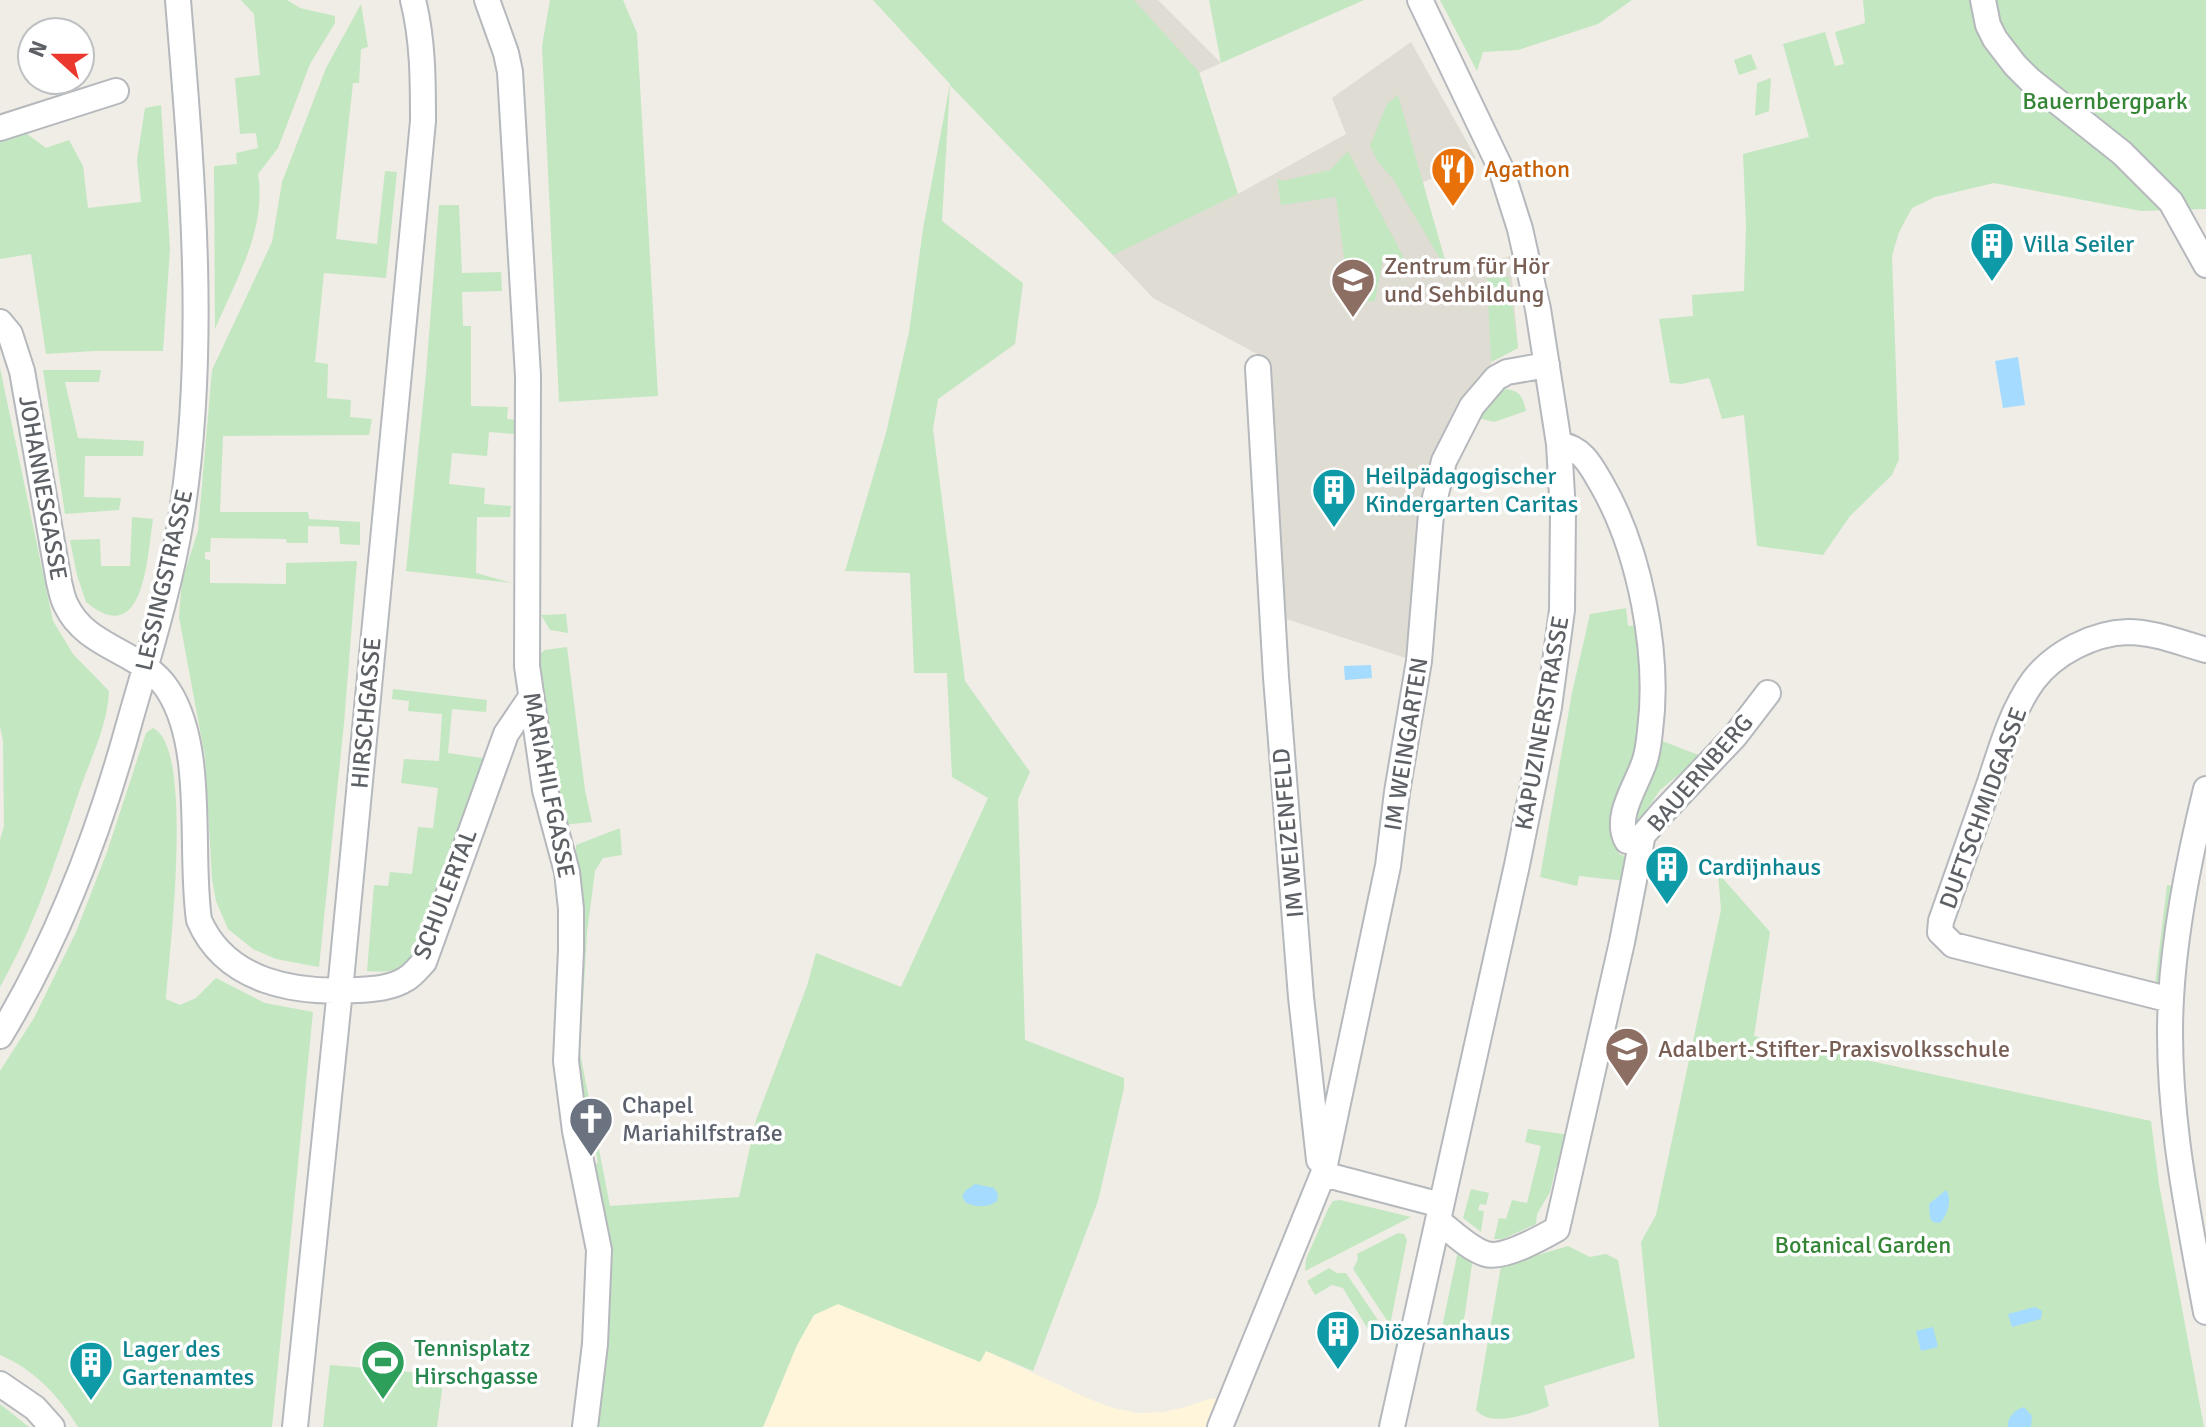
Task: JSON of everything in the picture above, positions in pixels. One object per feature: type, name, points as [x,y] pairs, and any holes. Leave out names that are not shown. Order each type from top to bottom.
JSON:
[{"type":"street","name":"LESSINGSTRASSE","points":[[0,1036],[25,995],[89,853],[112,785],[181,522],[194,388],[196,251],[178,0]]},
{"type":"street","name":"HIRSCHGASSE","points":[[295,1427],[423,121],[420,27],[413,0]]},
{"type":"street","name":"MARIAHILFGASSE","points":[[487,0],[510,72],[520,223],[528,376],[527,634],[531,697],[545,790],[567,872],[571,950],[566,1061],[575,1131],[599,1250],[595,1344],[585,1427]]},
{"type":"street","name":"KAPUZINERSTRASSE","points":[[1392,1427],[1517,865],[1549,707],[1562,610],[1563,512],[1559,444],[1520,229],[1501,169],[1420,0]]},
{"type":"street","points":[[1983,0],[1988,25],[2015,65],[2122,153],[2196,226],[2206,265]]},
{"type":"street","points":[[0,128],[116,91]]},
{"type":"street","name":"JOHANNESGASSE","points":[[0,322],[10,334],[22,371],[59,582],[66,606],[97,641],[145,666]]},
{"type":"street","name":"IM WEINGARTEN","points":[[1323,1174],[1388,866],[1419,661],[1431,514],[1440,473],[1451,444],[1485,388],[1507,372],[1547,365]]},
{"type":"street","name":"IM WEIZENFELD","points":[[1258,368],[1276,677],[1301,997],[1318,1155],[1323,1174]]},
{"type":"street","name":"BAUERNBERG","points":[[1559,444],[1577,450],[1591,465],[1630,545],[1640,582],[1653,700],[1645,760],[1625,811],[1623,835],[1627,841],[1632,843],[1642,839],[1661,814],[1735,736],[1768,693]]},
{"type":"street","name":"DUFTSCHMIDGASSE","points":[[2171,1000],[1953,945],[1940,932],[1941,921],[2006,734],[2033,680],[2069,649],[2109,635],[2128,632],[2149,634],[2206,650]]},
{"type":"street","name":"SCHULERTAL","points":[[145,666],[153,670],[170,692],[187,738],[193,794],[197,903],[199,920],[206,935],[228,959],[267,982],[340,991],[382,988],[407,979],[424,962],[506,734],[531,697]]},
{"type":"street","points":[[2206,789],[2181,904],[2171,1000],[2176,1138],[2206,1312]]},
{"type":"street","points":[[1220,1427],[1323,1174],[1440,1213],[1477,1250],[1495,1255],[1557,1229],[1642,839]]},
{"type":"street","points":[[0,1384],[35,1408],[52,1427]]},
{"type":"shaded area","name":"Zentrum für Hör und Sehbildung","points":[[874,0],[1158,0],[1221,63],[1199,73],[1238,194],[1346,134],[1332,98],[1411,42],[1476,158],[1422,183],[1449,274],[1510,256],[1518,348],[1491,362],[1491,375],[1459,416],[1412,660],[1280,617],[1270,361],[1153,298]]},
{"type":"shaded area","points":[[838,1303],[980,1362],[986,1351],[1113,1408],[1138,1413],[1163,1412],[1211,1398],[1220,1401],[1210,1427],[763,1427],[797,1345],[814,1314]]},
{"type":"green space","points":[[241,0],[287,0],[300,8],[335,16],[335,23],[310,64],[278,148],[258,174],[260,194],[254,234],[215,329],[214,166],[237,164],[236,153],[258,148],[256,133],[240,134],[235,78],[260,75],[254,14]]},
{"type":"green space","points":[[550,0],[623,0],[637,33],[658,396],[559,402],[542,46]]},
{"type":"green space","points":[[873,0],[1134,0],[1199,72],[1238,194],[1113,255],[950,85],[942,221],[1023,283],[1015,344],[938,399],[933,429],[965,681],[1030,772],[1018,799],[1025,1040],[1124,1078],[1124,1088],[1098,1201],[1033,1371],[986,1351],[980,1362],[838,1304],[814,1315],[797,1345],[763,1427],[593,1427],[589,1166],[598,1163],[596,1152],[586,1153],[574,1092],[576,845],[620,828],[622,855],[603,858],[595,871],[587,933],[580,1053],[610,1206],[739,1197],[756,1120],[807,986],[816,953],[901,987],[988,798],[952,777],[947,673],[914,673],[910,573],[845,571],[886,433],[909,332],[923,229],[950,84]]},
{"type":"green space","points":[[1209,0],[1364,0],[1221,63]]},
{"type":"green space","points":[[1440,0],[1632,0],[1598,24],[1518,50],[1483,52],[1477,71]]},
{"type":"green space","name":"Bauernbergpark","points":[[1863,0],[2206,0],[2206,209],[2141,211],[1994,183],[1935,197],[1912,208],[1899,232],[1892,256],[1899,459],[1892,475],[1850,516],[1823,555],[1757,546],[1744,415],[1722,419],[1708,378],[1682,384],[1670,383],[1659,319],[1693,316],[1692,295],[1744,291],[1746,225],[1743,154],[1809,137],[1783,44],[1825,32],[1835,66],[1844,64],[1835,32],[1865,23]]},
{"type":"green space","points":[[361,4],[368,47],[361,49],[359,83],[353,83],[336,239],[377,244],[385,171],[397,172],[386,278],[324,273],[315,362],[328,364],[327,398],[351,400],[350,417],[372,419],[369,435],[223,436],[220,512],[308,512],[309,519],[360,522],[360,545],[340,544],[339,527],[308,526],[308,543],[287,543],[286,539],[211,538],[210,552],[205,552],[205,559],[210,560],[210,583],[286,584],[286,563],[357,561],[319,967],[276,959],[253,949],[228,929],[216,901],[205,757],[179,617],[182,580],[198,531],[212,370],[272,242],[282,182],[326,68]]},
{"type":"green space","points":[[1751,54],[1757,69],[1739,75],[1734,60]]},
{"type":"green space","points":[[1771,78],[1769,111],[1755,116],[1757,83]]},
{"type":"green space","points":[[1398,95],[1449,274],[1370,146],[1387,104]]},
{"type":"green space","points":[[161,105],[170,249],[163,351],[46,354],[31,254],[0,259],[0,135],[19,128],[46,148],[69,140],[83,166],[88,208],[141,202],[137,160],[145,108]]},
{"type":"green space","points":[[1348,151],[1405,260],[1383,259],[1375,301],[1350,302],[1336,197],[1281,205],[1277,178],[1282,181],[1330,170]]},
{"type":"green space","points":[[439,205],[459,205],[462,273],[501,272],[502,291],[462,292],[463,326],[471,326],[471,406],[508,407],[507,419],[517,420],[516,434],[489,432],[487,456],[452,453],[449,484],[485,488],[484,504],[511,506],[510,517],[477,517],[476,573],[512,583],[406,571]]},
{"type":"green space","points":[[1509,277],[1518,348],[1491,362],[1487,278]]},
{"type":"green space","points":[[0,368],[53,621],[73,654],[109,691],[99,739],[45,888],[25,939],[0,987],[0,840],[4,826],[3,741],[0,727]]},
{"type":"green space","points":[[43,370],[101,370],[99,382],[65,382],[78,438],[144,441],[143,456],[85,456],[84,497],[121,498],[119,510],[65,514]]},
{"type":"green space","points":[[1505,389],[1520,395],[1526,411],[1494,422],[1479,418],[1498,394]]},
{"type":"green space","points":[[132,517],[153,519],[145,574],[132,607],[121,615],[106,614],[86,602],[70,540],[100,539],[101,566],[130,566]]},
{"type":"green space","points":[[1626,608],[1628,626],[1638,625],[1645,727],[1615,825],[1614,843],[1619,854],[1631,858],[1626,881],[1579,876],[1577,886],[1540,877],[1572,693],[1590,614]]},
{"type":"green space","points":[[566,614],[568,633],[550,630],[541,615]]},
{"type":"green space","points":[[567,647],[585,790],[592,822],[561,825],[536,657],[545,650]]},
{"type":"green space","points":[[393,689],[487,700],[486,712],[452,709],[448,753],[489,759],[418,952],[396,969],[367,971],[374,885],[388,886],[390,872],[412,874],[418,827],[433,828],[438,788],[401,783],[404,759],[439,761],[442,714],[408,711],[409,701],[392,699]]},
{"type":"green space","points":[[153,728],[166,743],[173,772],[176,810],[174,899],[166,999],[180,1005],[196,998],[216,978],[265,1003],[313,1012],[272,1427],[78,1427],[45,1385],[24,1368],[0,1355],[0,1071],[34,1018],[76,932],[107,852],[146,733]]},
{"type":"green space","points":[[1657,739],[1701,756],[1660,790],[1636,826],[1631,825]]},
{"type":"green space","name":"Botanical Garden","points":[[1718,873],[1770,932],[1754,1036],[2151,1121],[2159,1184],[2204,1427],[1659,1427],[1641,1242],[1656,1215],[1721,910]]},
{"type":"green space","points":[[2167,885],[2173,886],[2161,981],[2155,985]]},
{"type":"green space","points":[[1528,1129],[1570,1135],[1563,1169],[1556,1167],[1550,1192],[1537,1214],[1536,1224],[1503,1239],[1494,1239],[1499,1218],[1506,1219],[1512,1200],[1527,1203],[1541,1146],[1525,1142]]},
{"type":"green space","points":[[1471,1189],[1489,1193],[1486,1205],[1480,1204],[1478,1210],[1484,1211],[1481,1232],[1463,1218]]},
{"type":"green space","points":[[1333,1201],[1411,1217],[1305,1271],[1306,1259],[1329,1207]]},
{"type":"green space","points":[[1398,1233],[1404,1234],[1407,1240],[1390,1325],[1353,1269],[1357,1254]]},
{"type":"green space","points":[[1568,1246],[1590,1257],[1606,1254],[1618,1260],[1635,1358],[1544,1386],[1549,1406],[1540,1410],[1499,1419],[1482,1415],[1476,1410],[1501,1266]]},
{"type":"green space","points":[[1458,1251],[1468,1255],[1472,1264],[1461,1341],[1440,1337]]},
{"type":"green space","points":[[1329,1268],[1337,1273],[1346,1273],[1384,1329],[1375,1341],[1343,1288],[1332,1285],[1315,1295],[1307,1281]]},
{"type":"green space","name":"Tennisplatz Hirschgasse","points":[[330,1365],[444,1375],[437,1427],[323,1427]]},
{"type":"green space","points":[[0,1404],[29,1427],[0,1427]]},
{"type":"water","points":[[2018,357],[2025,405],[2003,408],[1995,361]]},
{"type":"water","points":[[1371,665],[1372,678],[1345,680],[1344,666]]},
{"type":"water","points":[[975,1184],[994,1188],[998,1194],[997,1201],[982,1206],[966,1203],[962,1197]]},
{"type":"water","points":[[1946,1190],[1949,1198],[1947,1212],[1940,1223],[1933,1222],[1929,1204]]},
{"type":"water","points":[[2035,1307],[2042,1311],[2041,1319],[2012,1327],[2008,1314]]},
{"type":"water","points":[[1933,1327],[1938,1347],[1921,1351],[1916,1331]]},
{"type":"water","points":[[2024,1407],[2032,1416],[2031,1427],[2008,1427],[2012,1414]]},
{"type":"place","name":"Agathon","points":[[1453,208]]},
{"type":"place","name":"Villa Seiler","points":[[1992,283]]},
{"type":"place","name":"Zentrum für Hör und Sehbildung","points":[[1353,319]]},
{"type":"place","name":"Heilpädagogischer Kindergarten Caritas","points":[[1334,529]]},
{"type":"place","name":"Cardijnhaus","points":[[1667,906]]},
{"type":"place","name":"Adalbert-Stifter-Praxisvolksschule","points":[[1627,1088]]},
{"type":"place","name":"Chapel Mariahilfstraße","points":[[591,1158]]},
{"type":"place","name":"Diözesanhaus","points":[[1338,1371]]},
{"type":"place","name":"Tennisplatz Hirschgasse","points":[[383,1401]]},
{"type":"place","name":"Lager des Gartenamtes","points":[[91,1402]]}]
